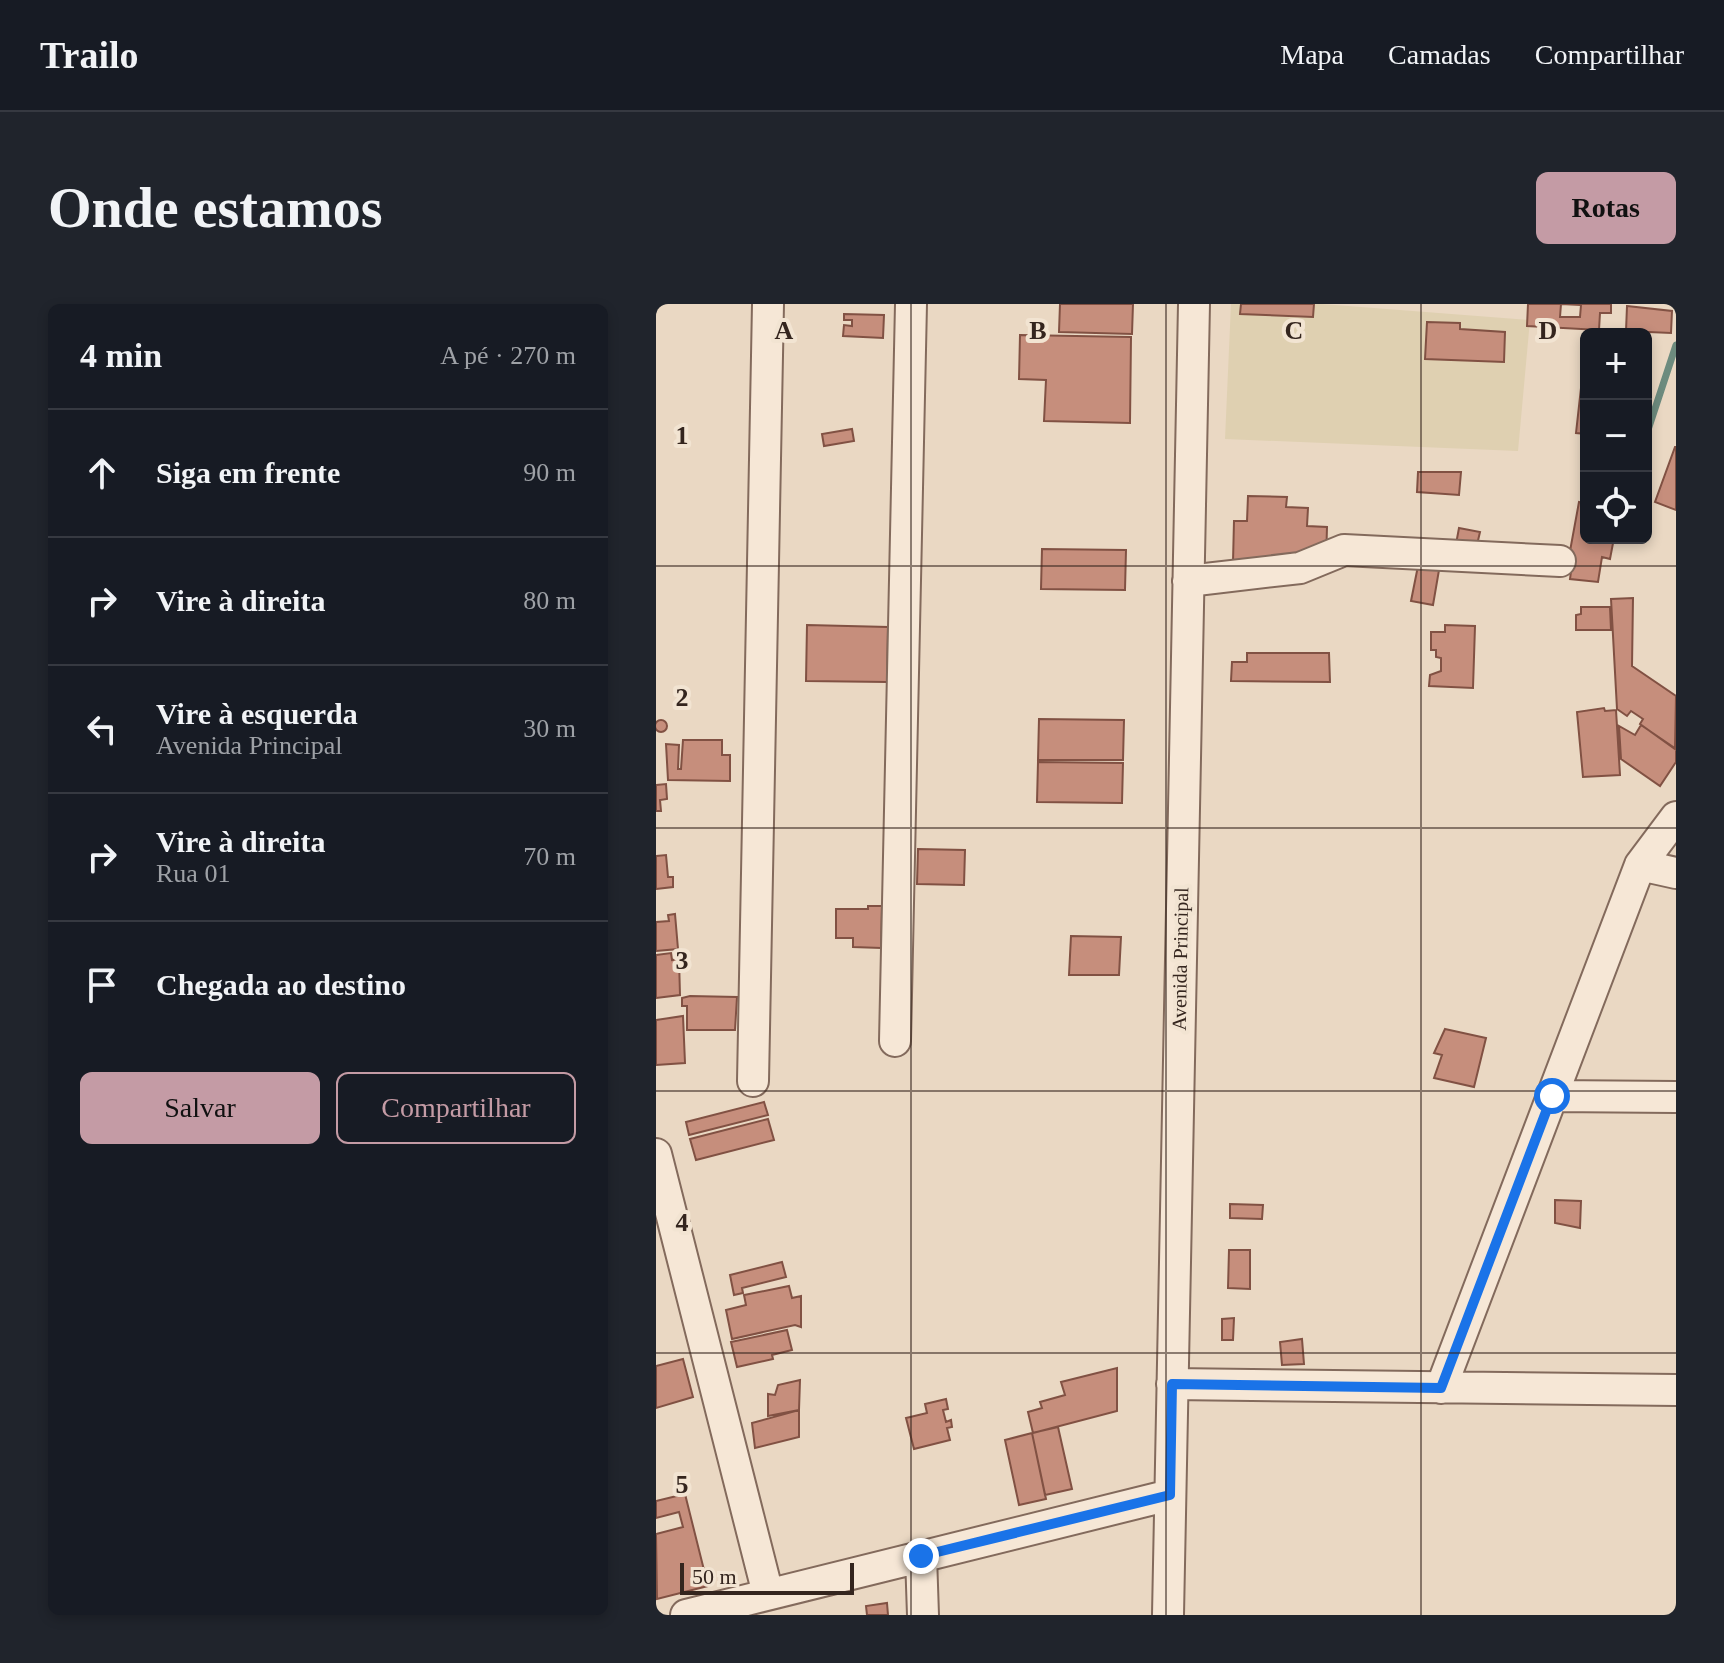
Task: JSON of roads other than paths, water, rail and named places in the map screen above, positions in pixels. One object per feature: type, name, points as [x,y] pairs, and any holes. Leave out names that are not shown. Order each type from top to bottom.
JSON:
[{"type":"street","points":[[753,1081],[768,304]]},
{"type":"street","points":[[895,1041],[911,304]]},
{"type":"street","name":"Avenida Principal","points":[[1168,1615],[1194,304]]},
{"type":"street","points":[[1188,581],[1300,568],[1344,550],[1560,561]]},
{"type":"street","points":[[1441,1388],[1640,865],[1676,817]]},
{"type":"street","points":[[1640,865],[1676,873]]},
{"type":"street","points":[[1552,1096],[1676,1097]]},
{"type":"street","points":[[656,1154],[768,1594]]},
{"type":"street","points":[[1172,1384],[1676,1390]]},
{"type":"street","points":[[686,1615],[1170,1495]]},
{"type":"street","points":[[921,1556],[923,1615]]},
{"type":"waterway","points":[[1652,418],[1676,345]]}]
